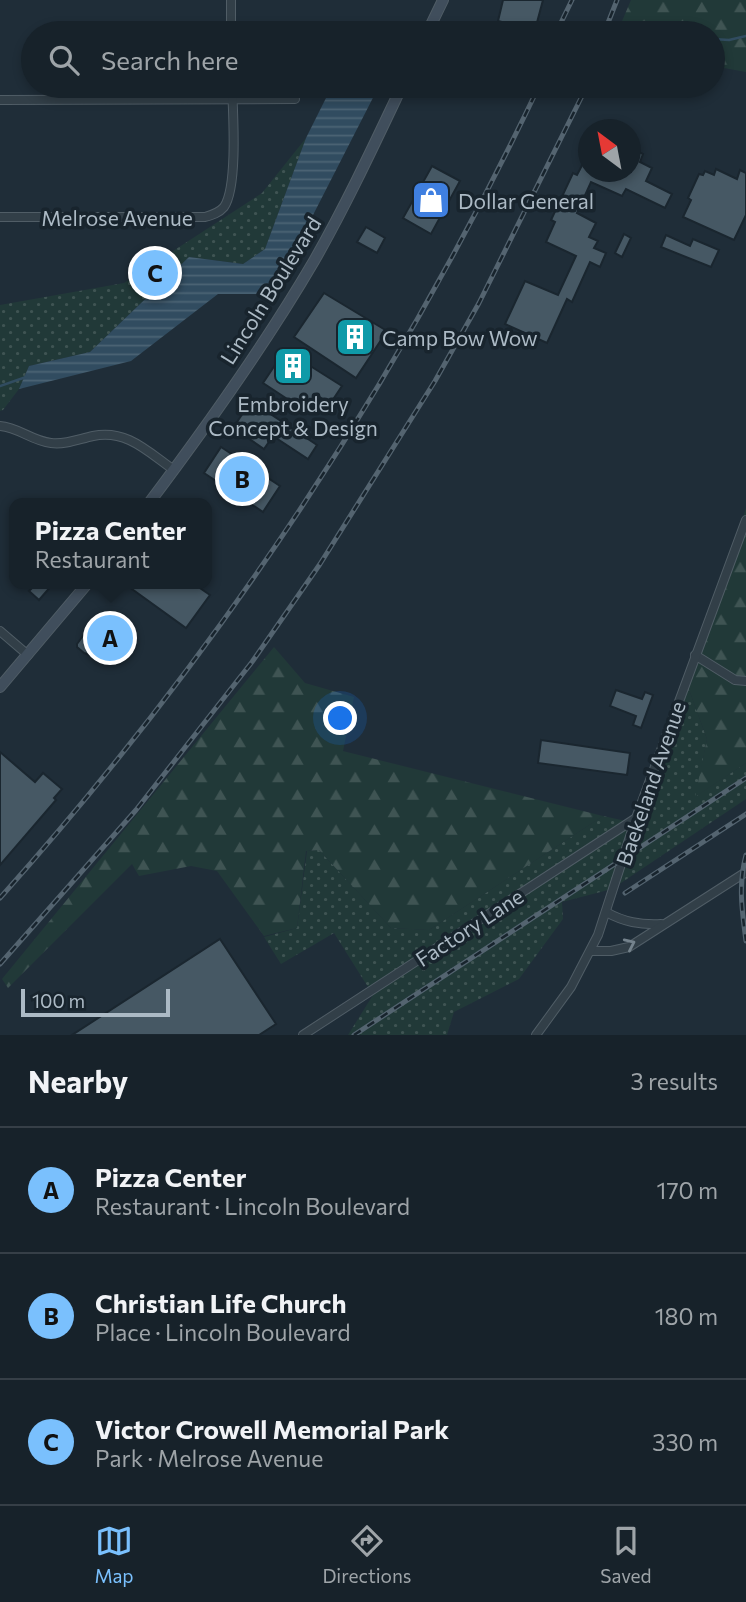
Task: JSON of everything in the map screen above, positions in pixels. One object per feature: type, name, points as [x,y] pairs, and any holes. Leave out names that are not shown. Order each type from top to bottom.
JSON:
[{"type":"main road","points":[[433,21],[443,0]]},
{"type":"main road","name":"Lincoln Boulevard","points":[[153,498],[239,377],[312,265],[396,98]]},
{"type":"main road","points":[[0,687],[83,589]]},
{"type":"street","points":[[231,0],[231,21]]},
{"type":"street","name":"Melrose Avenue","points":[[0,217],[205,217],[218,213],[227,201],[233,147],[232,98]]},
{"type":"street","points":[[0,100],[295,99]]},
{"type":"street","points":[[0,426],[8,426],[51,443],[104,434],[125,437],[174,471]]},
{"type":"street","name":"Baekeland Avenue","points":[[536,1035],[571,987],[592,951],[636,818],[746,520]]},
{"type":"street","points":[[0,631],[28,655]]},
{"type":"street","points":[[695,655],[735,680],[746,681]]},
{"type":"street","name":"Factory Lane","points":[[303,1035],[636,818]]},
{"type":"street","points":[[592,951],[629,947],[746,872]]},
{"type":"street","points":[[606,912],[632,923],[664,924]]},
{"type":"green space","points":[[631,0],[746,0],[746,72],[725,68],[725,21],[622,21]]},
{"type":"green space","points":[[306,138],[265,249],[243,264],[189,257],[90,352],[29,366],[19,389],[0,411],[0,305],[124,283],[262,193]]},
{"type":"green space","points":[[746,508],[746,763],[695,797],[707,739],[687,684]]},
{"type":"green space","points":[[274,647],[305,683],[354,697],[343,751],[603,816],[429,930],[391,928],[319,850],[306,851],[297,928],[264,936],[217,871],[191,866],[139,876],[132,864],[8,988],[2,979]]},
{"type":"green space","points":[[687,684],[707,739],[696,796],[746,763],[746,799],[612,889],[562,902],[563,919],[519,979],[454,1012],[447,1035],[348,1035],[373,995],[334,933],[281,964],[264,937],[297,928],[307,851],[319,850],[391,928],[429,930],[603,816],[635,823]]},
{"type":"water","points":[[326,98],[373,98],[291,258],[267,294],[218,294],[131,361],[19,389],[29,366],[90,352],[189,257],[243,264],[265,249],[306,138]]},
{"type":"building","points":[[503,0],[543,0],[537,21],[498,21]]},
{"type":"building","points":[[641,162],[652,168],[646,181],[672,194],[665,208],[626,189],[622,196],[591,182],[641,182]]},
{"type":"building","name":"Dollar General","points":[[432,166],[460,181],[431,234],[403,218]]},
{"type":"building","points":[[716,169],[737,179],[740,170],[746,173],[746,215],[734,240],[683,217],[699,174],[703,175],[705,171],[714,175]]},
{"type":"building","points":[[573,173],[578,173],[578,182],[591,182],[577,213],[596,223],[589,237],[598,241],[594,248],[606,253],[600,267],[590,262],[572,302],[567,299],[547,343],[505,324],[525,281],[558,295],[576,256],[546,242],[555,222],[551,220]]},
{"type":"building","points":[[366,227],[385,238],[377,253],[357,242]]},
{"type":"building","points":[[624,234],[631,238],[622,257],[615,253]]},
{"type":"building","points":[[666,235],[690,246],[693,239],[719,250],[711,267],[661,247]]},
{"type":"building","name":"Camp Bow Wow","points":[[324,293],[387,331],[356,378],[294,337]]},
{"type":"building","name":"Embroidery Concept & Design","points":[[285,350],[342,386],[330,404],[318,396],[307,412],[263,383]]},
{"type":"building","points":[[251,401],[317,445],[308,459],[273,436],[264,449],[233,428]]},
{"type":"building","points":[[221,447],[280,486],[263,512],[204,473]]},
{"type":"building","points":[[31,589],[49,589],[39,600],[29,591]]},
{"type":"building","points":[[132,589],[201,589],[210,595],[186,628]]},
{"type":"building","points":[[99,614],[136,641],[119,664],[84,653],[77,647]]},
{"type":"building","points":[[616,690],[642,699],[645,692],[653,695],[641,728],[633,725],[636,716],[610,706]]},
{"type":"building","points":[[541,740],[630,753],[627,775],[538,763]]},
{"type":"building","points":[[0,752],[35,782],[43,773],[62,789],[54,798],[56,800],[0,865]]},
{"type":"building","points":[[220,939],[276,1024],[259,1035],[72,1035]]},
{"type":"waterway","points":[[725,40],[746,36]]},
{"type":"waterway","points":[[0,386],[26,377]]},
{"type":"railway","points":[[562,21],[572,0]]},
{"type":"railway","points":[[609,21],[617,0]]},
{"type":"railway","points":[[0,898],[80,805],[156,710],[299,511],[426,303],[485,196],[533,98]]},
{"type":"railway","points":[[0,964],[136,810],[252,662],[320,564],[435,381],[479,303],[581,98]]},
{"type":"railway","points":[[354,1035],[746,778]]},
{"type":"railway","points":[[625,893],[746,814]]},
{"type":"railway","points":[[746,855],[741,887],[746,941]]},
{"type":"place","name":"Dollar General","points":[[431,200]]},
{"type":"place","name":"Victor Crowell Memorial Park","points":[[155,273]]},
{"type":"place","name":"Camp Bow Wow","points":[[355,337]]},
{"type":"place","name":"Embroidery Concept & Design","points":[[293,366]]},
{"type":"place","name":"Christian Life Church","points":[[242,479]]},
{"type":"place","name":"Pizza Center","points":[[110,638]]}]
